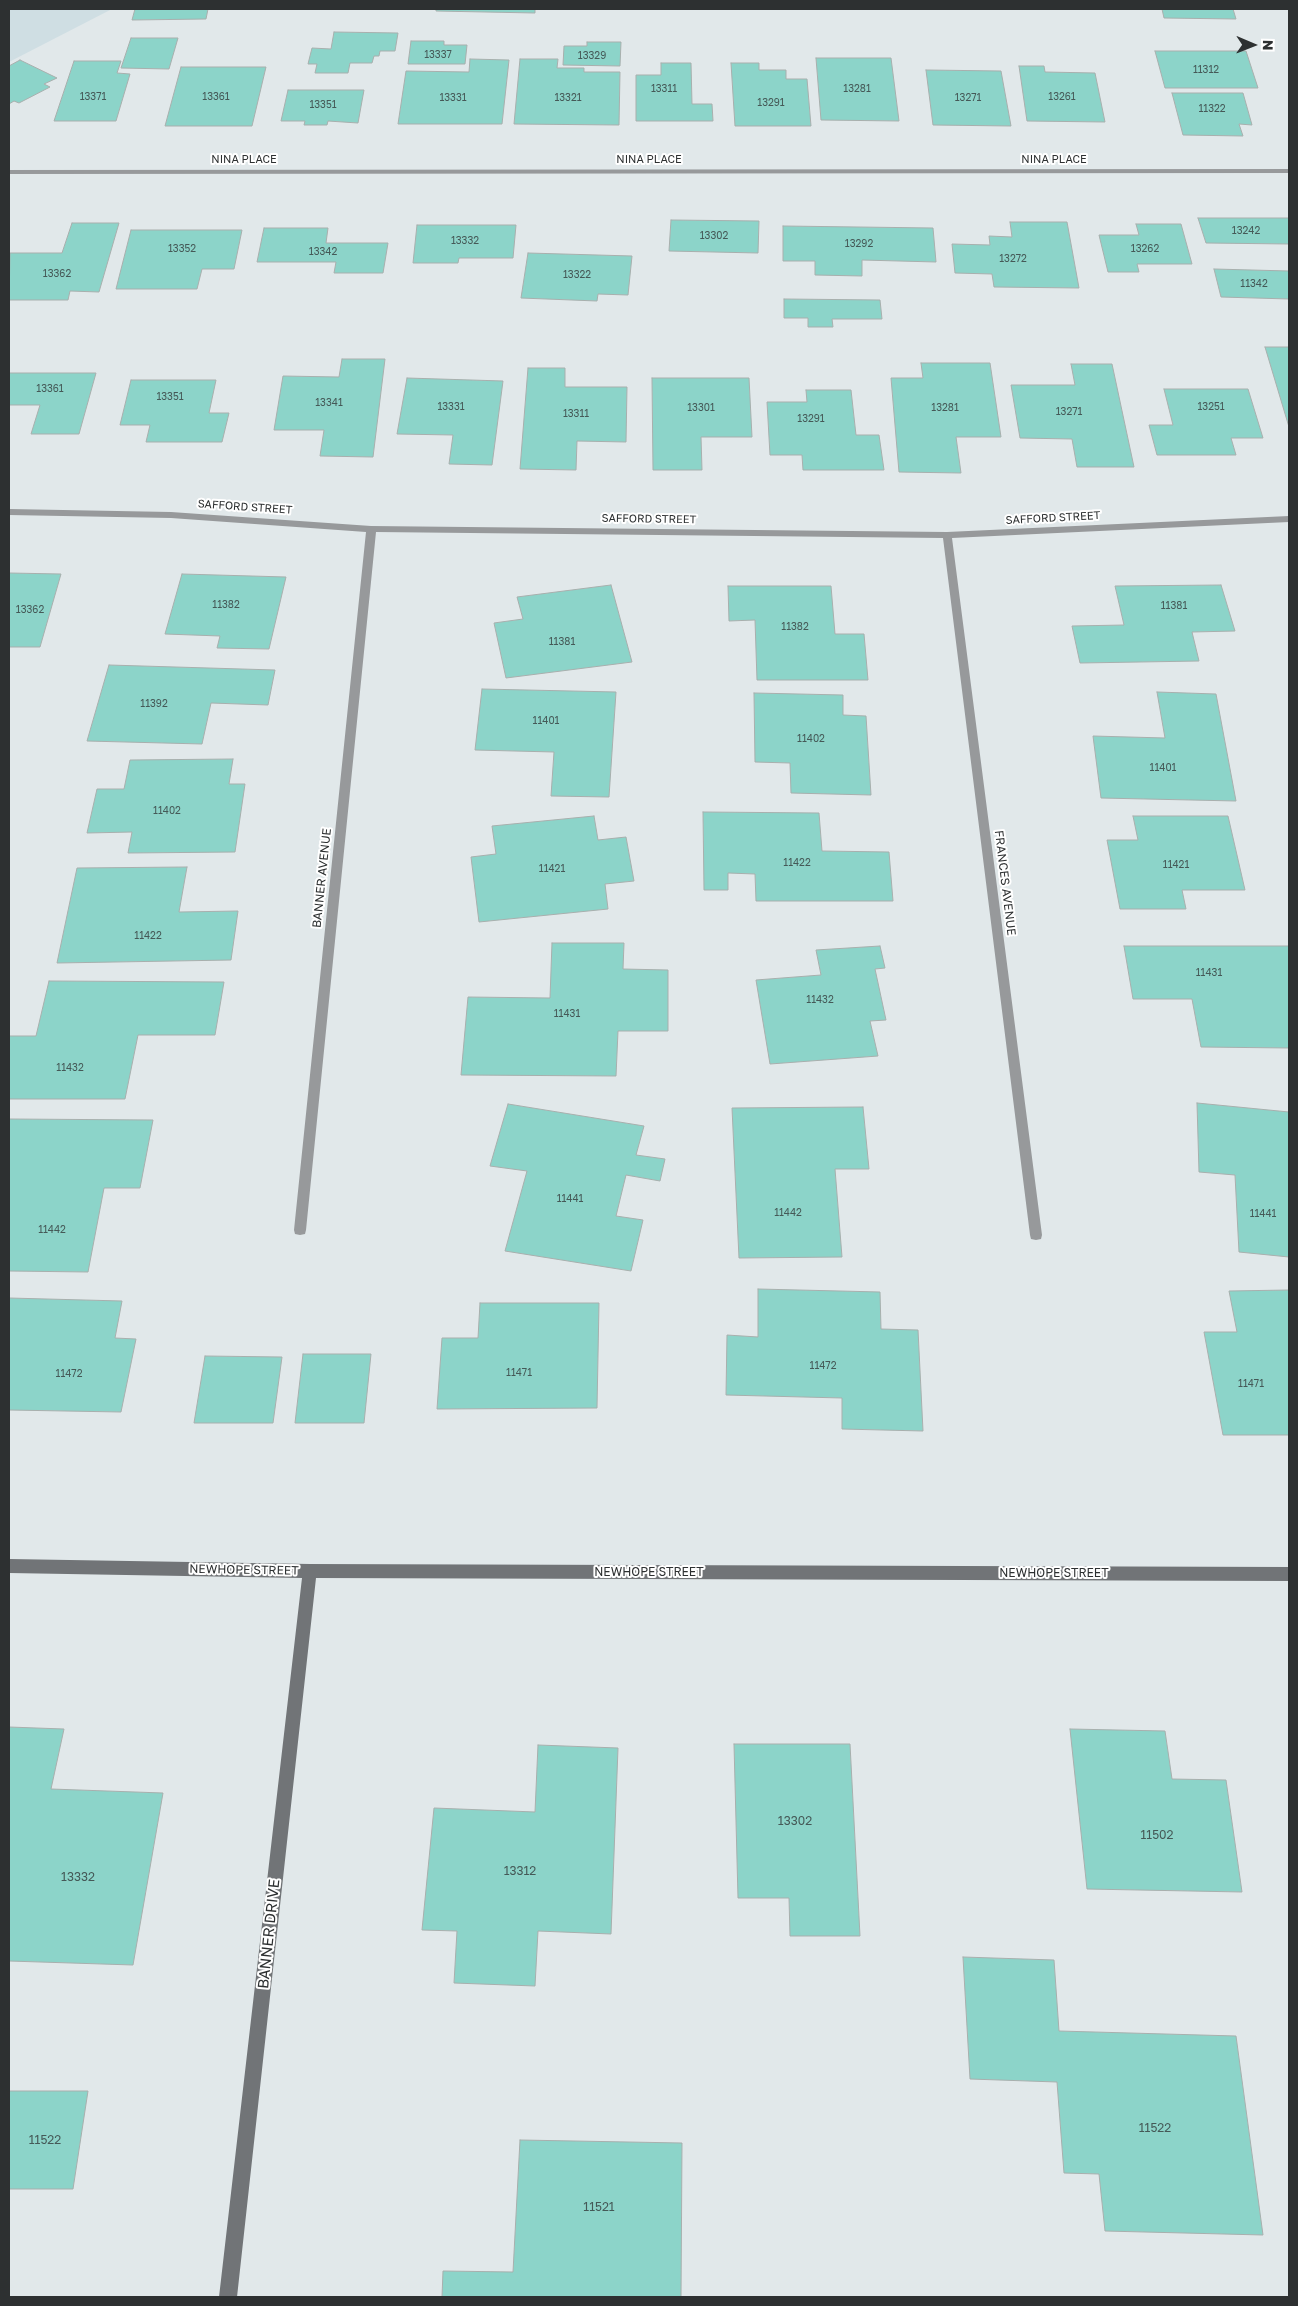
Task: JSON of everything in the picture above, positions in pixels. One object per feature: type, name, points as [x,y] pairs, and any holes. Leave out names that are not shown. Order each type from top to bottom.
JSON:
[{"type":"street","name":"NINA PLACE","points":[[9,172],[1289,171]]},
{"type":"street","name":"SAFFORD STREET","points":[[9,512],[171,515],[370,529],[947,535],[1289,518]]},
{"type":"street","name":"BANNER AVENUE","points":[[300,1230],[370,529]]},
{"type":"street","name":"FRANCES AVENUE","points":[[947,535],[1036,1235]]},
{"type":"street","name":"NEWHOPE STREET","points":[[9,1566],[310,1571],[1289,1574]]},
{"type":"street","name":"BANNER DRIVE","points":[[228,2297],[310,1571]]},
{"type":"shaded area","points":[[9,9],[112,9],[9,62]]},
{"type":"building","points":[[135,9],[208,9],[206,19],[132,20]]},
{"type":"building","points":[[436,9],[535,9],[535,13],[436,11]]},
{"type":"building","points":[[1162,9],[1233,9],[1236,19],[1164,18]]},
{"type":"building","points":[[334,32],[398,33],[395,51],[380,51],[379,56],[374,56],[372,63],[350,63],[348,73],[315,73],[317,64],[308,64],[312,48],[331,49]]},
{"type":"building","points":[[131,38],[178,38],[169,69],[121,68]]},
{"type":"building","points":[[411,41],[444,41],[444,45],[467,45],[465,64],[408,64]]},
{"type":"building","points":[[587,42],[621,42],[620,66],[563,65],[564,46],[587,46]]},
{"type":"building","points":[[1155,51],[1246,51],[1258,88],[1165,88]]},
{"type":"building","points":[[816,58],[891,58],[899,121],[821,120]]},
{"type":"building","points":[[470,59],[509,60],[502,124],[398,124],[406,71],[469,72]]},
{"type":"building","points":[[520,59],[558,59],[557,68],[584,68],[584,72],[620,72],[619,125],[514,124]]},
{"type":"building","points":[[20,60],[57,78],[44,84],[50,87],[19,103],[14,101],[9,104],[9,66]]},
{"type":"building","points":[[74,61],[121,61],[117,73],[130,74],[116,121],[54,121]]},
{"type":"building","points":[[661,63],[691,63],[692,104],[712,104],[713,121],[636,121],[636,75],[661,75]]},
{"type":"building","points":[[731,63],[759,63],[759,70],[786,70],[786,79],[807,79],[811,126],[735,126]]},
{"type":"building","points":[[1019,66],[1044,66],[1045,72],[1095,73],[1105,122],[1027,121]]},
{"type":"building","points":[[181,67],[266,67],[252,126],[165,126]]},
{"type":"building","points":[[926,70],[1001,71],[1011,126],[933,125]]},
{"type":"building","points":[[288,90],[364,90],[358,123],[328,121],[327,125],[304,125],[305,121],[281,121]]},
{"type":"building","points":[[1172,93],[1243,93],[1252,125],[1239,124],[1243,136],[1183,135]]},
{"type":"building","points":[[1198,218],[1289,218],[1289,244],[1206,243]]},
{"type":"building","points":[[671,220],[759,221],[758,253],[669,251]]},
{"type":"building","points":[[1010,222],[1067,222],[1079,288],[994,287],[992,274],[955,273],[952,244],[990,245],[989,236],[1012,237]]},
{"type":"building","points":[[72,223],[119,223],[99,292],[70,291],[68,300],[9,300],[10,253],[62,253]]},
{"type":"building","points":[[1136,224],[1181,224],[1192,264],[1137,264],[1139,272],[1108,272],[1099,235],[1139,235]]},
{"type":"building","points":[[417,225],[516,225],[513,258],[459,258],[458,263],[413,263]]},
{"type":"building","points":[[783,226],[933,228],[936,262],[862,260],[862,276],[815,275],[815,261],[783,261]]},
{"type":"building","points":[[264,228],[328,228],[326,243],[388,243],[383,273],[334,273],[336,262],[257,262]]},
{"type":"building","points":[[131,230],[242,230],[234,269],[202,269],[197,289],[116,289]]},
{"type":"building","points":[[528,253],[632,256],[628,295],[598,294],[597,301],[521,298]]},
{"type":"building","points":[[1214,269],[1289,271],[1289,299],[1221,297]]},
{"type":"building","points":[[784,299],[880,300],[882,319],[832,319],[833,327],[808,327],[808,318],[784,318]]},
{"type":"building","points":[[1265,347],[1289,347],[1289,427]]},
{"type":"building","points":[[342,359],[385,359],[373,457],[320,456],[324,430],[274,430],[283,376],[339,377]]},
{"type":"building","points":[[921,363],[990,363],[1001,437],[956,437],[961,473],[899,472],[891,378],[923,378]]},
{"type":"building","points":[[1071,364],[1112,364],[1134,467],[1077,467],[1072,439],[1020,438],[1011,385],[1075,385]]},
{"type":"building","points":[[528,368],[565,368],[565,387],[627,387],[626,442],[577,441],[576,470],[520,469]]},
{"type":"building","points":[[9,373],[96,373],[79,434],[31,434],[40,405],[9,405]]},
{"type":"building","points":[[407,378],[503,381],[492,465],[449,464],[453,435],[397,434]]},
{"type":"building","points":[[652,378],[749,378],[752,437],[701,437],[702,470],[653,470]]},
{"type":"building","points":[[131,380],[216,380],[209,413],[229,413],[222,442],[146,442],[150,425],[120,425]]},
{"type":"building","points":[[1164,389],[1248,389],[1263,438],[1231,438],[1236,455],[1157,455],[1149,425],[1173,425]]},
{"type":"building","points":[[806,390],[851,390],[856,435],[879,435],[884,470],[803,470],[802,455],[770,455],[767,402],[807,402]]},
{"type":"building","points":[[9,573],[61,574],[40,647],[9,647]]},
{"type":"building","points":[[182,574],[286,577],[269,649],[217,648],[220,636],[165,634]]},
{"type":"building","points":[[611,585],[632,662],[506,678],[494,623],[523,619],[517,597]]},
{"type":"building","points":[[1221,585],[1235,631],[1192,632],[1199,661],[1080,663],[1072,626],[1124,625],[1115,586]]},
{"type":"building","points":[[728,586],[831,586],[835,634],[864,634],[868,680],[757,680],[755,620],[729,621]]},
{"type":"building","points":[[109,665],[275,670],[268,705],[211,703],[202,744],[87,741]]},
{"type":"building","points":[[482,689],[616,692],[609,797],[551,796],[554,752],[475,750]]},
{"type":"building","points":[[1157,692],[1216,694],[1236,801],[1101,798],[1093,736],[1165,738]]},
{"type":"building","points":[[754,693],[843,695],[843,715],[866,716],[871,795],[791,793],[790,763],[755,762]]},
{"type":"building","points":[[233,759],[229,784],[245,784],[235,852],[128,853],[132,832],[87,833],[97,789],[124,789],[130,760]]},
{"type":"building","points":[[703,812],[819,813],[822,851],[889,852],[893,901],[756,901],[755,874],[728,873],[728,890],[704,890]]},
{"type":"building","points":[[594,816],[598,840],[626,837],[634,881],[605,884],[608,909],[479,922],[471,857],[496,854],[492,826]]},
{"type":"building","points":[[1133,816],[1228,816],[1245,890],[1182,890],[1186,909],[1120,909],[1107,840],[1138,840]]},
{"type":"building","points":[[187,867],[179,912],[238,911],[231,960],[57,963],[77,868]]},
{"type":"building","points":[[552,943],[624,943],[623,969],[668,970],[668,1031],[618,1031],[616,1076],[461,1075],[468,997],[550,998]]},
{"type":"building","points":[[880,946],[885,968],[875,969],[886,1020],[870,1021],[878,1056],[770,1064],[756,980],[821,975],[816,950]]},
{"type":"building","points":[[1124,946],[1289,946],[1289,1048],[1201,1047],[1192,999],[1133,999]]},
{"type":"building","points":[[49,981],[224,982],[215,1035],[138,1035],[125,1099],[9,1099],[9,1036],[36,1036]]},
{"type":"building","points":[[1197,1103],[1289,1112],[1289,1257],[1239,1252],[1235,1175],[1199,1172]]},
{"type":"building","points":[[508,1104],[644,1126],[636,1155],[665,1159],[660,1181],[626,1175],[616,1216],[643,1220],[631,1271],[505,1251],[527,1171],[490,1166]]},
{"type":"building","points":[[863,1107],[869,1169],[835,1169],[842,1257],[739,1258],[732,1108]]},
{"type":"building","points":[[9,1119],[153,1120],[140,1188],[104,1188],[88,1272],[9,1271]]},
{"type":"building","points":[[758,1289],[880,1292],[881,1329],[918,1330],[923,1431],[842,1429],[842,1398],[726,1395],[727,1335],[758,1337]]},
{"type":"building","points":[[1289,1290],[1289,1435],[1223,1435],[1204,1332],[1237,1332],[1229,1291]]},
{"type":"building","points":[[9,1298],[122,1301],[115,1338],[136,1339],[121,1412],[9,1410]]},
{"type":"building","points":[[480,1303],[599,1303],[597,1408],[437,1409],[442,1338],[478,1338]]},
{"type":"building","points":[[303,1354],[371,1354],[364,1423],[295,1423]]},
{"type":"building","points":[[205,1356],[282,1357],[273,1423],[194,1423]]},
{"type":"building","points":[[9,1727],[64,1729],[51,1789],[163,1793],[133,1965],[9,1961]]},
{"type":"building","points":[[1070,1729],[1165,1731],[1172,1779],[1226,1780],[1242,1892],[1087,1889]]},
{"type":"building","points":[[734,1744],[850,1744],[860,1936],[790,1936],[789,1898],[738,1898]]},
{"type":"building","points":[[538,1745],[618,1748],[611,1934],[538,1931],[535,1986],[454,1983],[457,1931],[422,1930],[434,1808],[535,1812]]},
{"type":"building","points":[[963,1957],[1054,1960],[1059,2031],[1236,2036],[1263,2235],[1105,2231],[1099,2174],[1064,2173],[1057,2082],[970,2079]]},
{"type":"building","points":[[9,2091],[88,2091],[73,2189],[9,2189]]},
{"type":"building","points":[[520,2140],[682,2143],[681,2297],[442,2297],[443,2271],[513,2272]]}]
